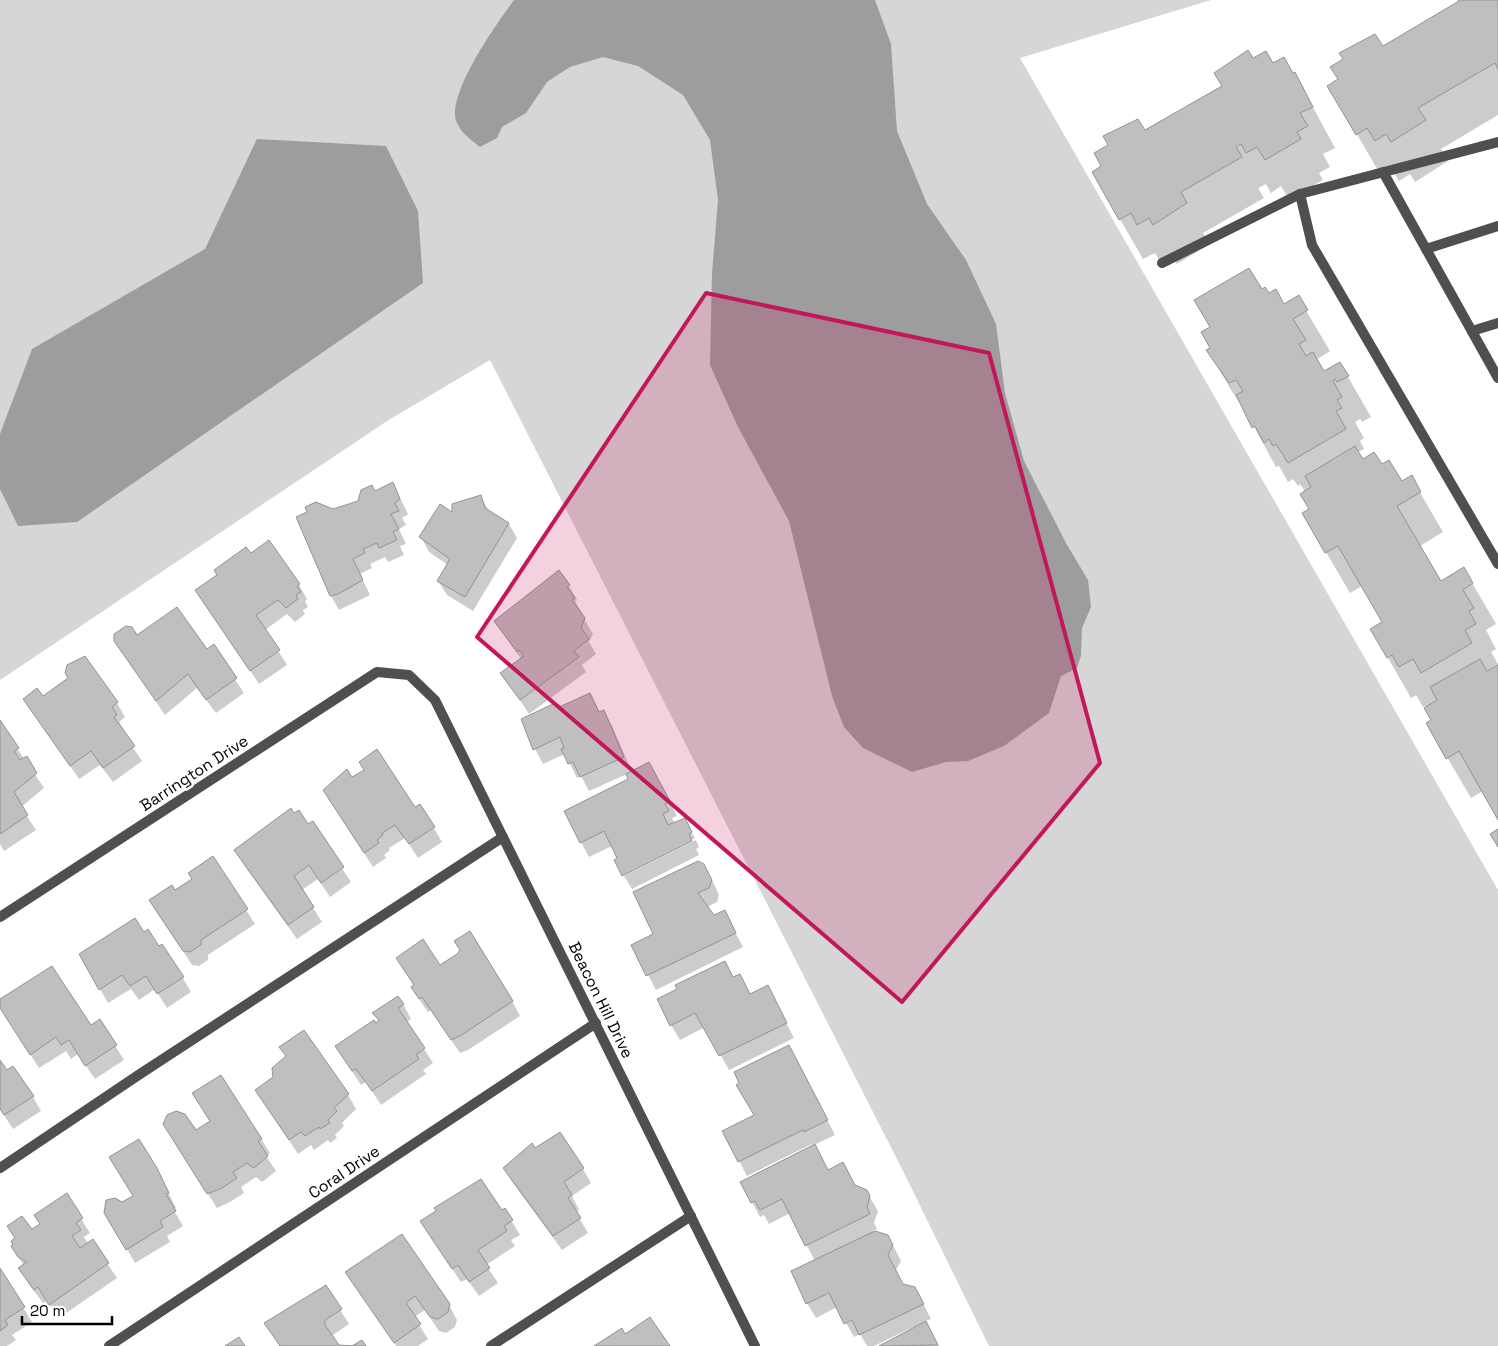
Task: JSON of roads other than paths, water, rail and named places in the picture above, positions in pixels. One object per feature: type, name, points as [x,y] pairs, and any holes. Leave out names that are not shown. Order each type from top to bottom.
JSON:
[{"type":"street","points":[[1162,263],[1300,194],[1498,142]]},
{"type":"street","points":[[1383,172],[1498,378]]},
{"type":"street","points":[[1300,194],[1312,245],[1498,564]]},
{"type":"street","points":[[1426,249],[1498,226]]},
{"type":"street","points":[[1472,331],[1498,323]]},
{"type":"street","name":"Barrington Drive","points":[[0,917],[377,672],[409,675]]},
{"type":"street","name":"Beacon Hill Drive","points":[[409,675],[435,700],[755,1346]]},
{"type":"street","points":[[0,1168],[503,837]]},
{"type":"street","name":"Coral Drive","points":[[109,1346],[596,1023]]},
{"type":"street","points":[[491,1346],[692,1216]]}]
